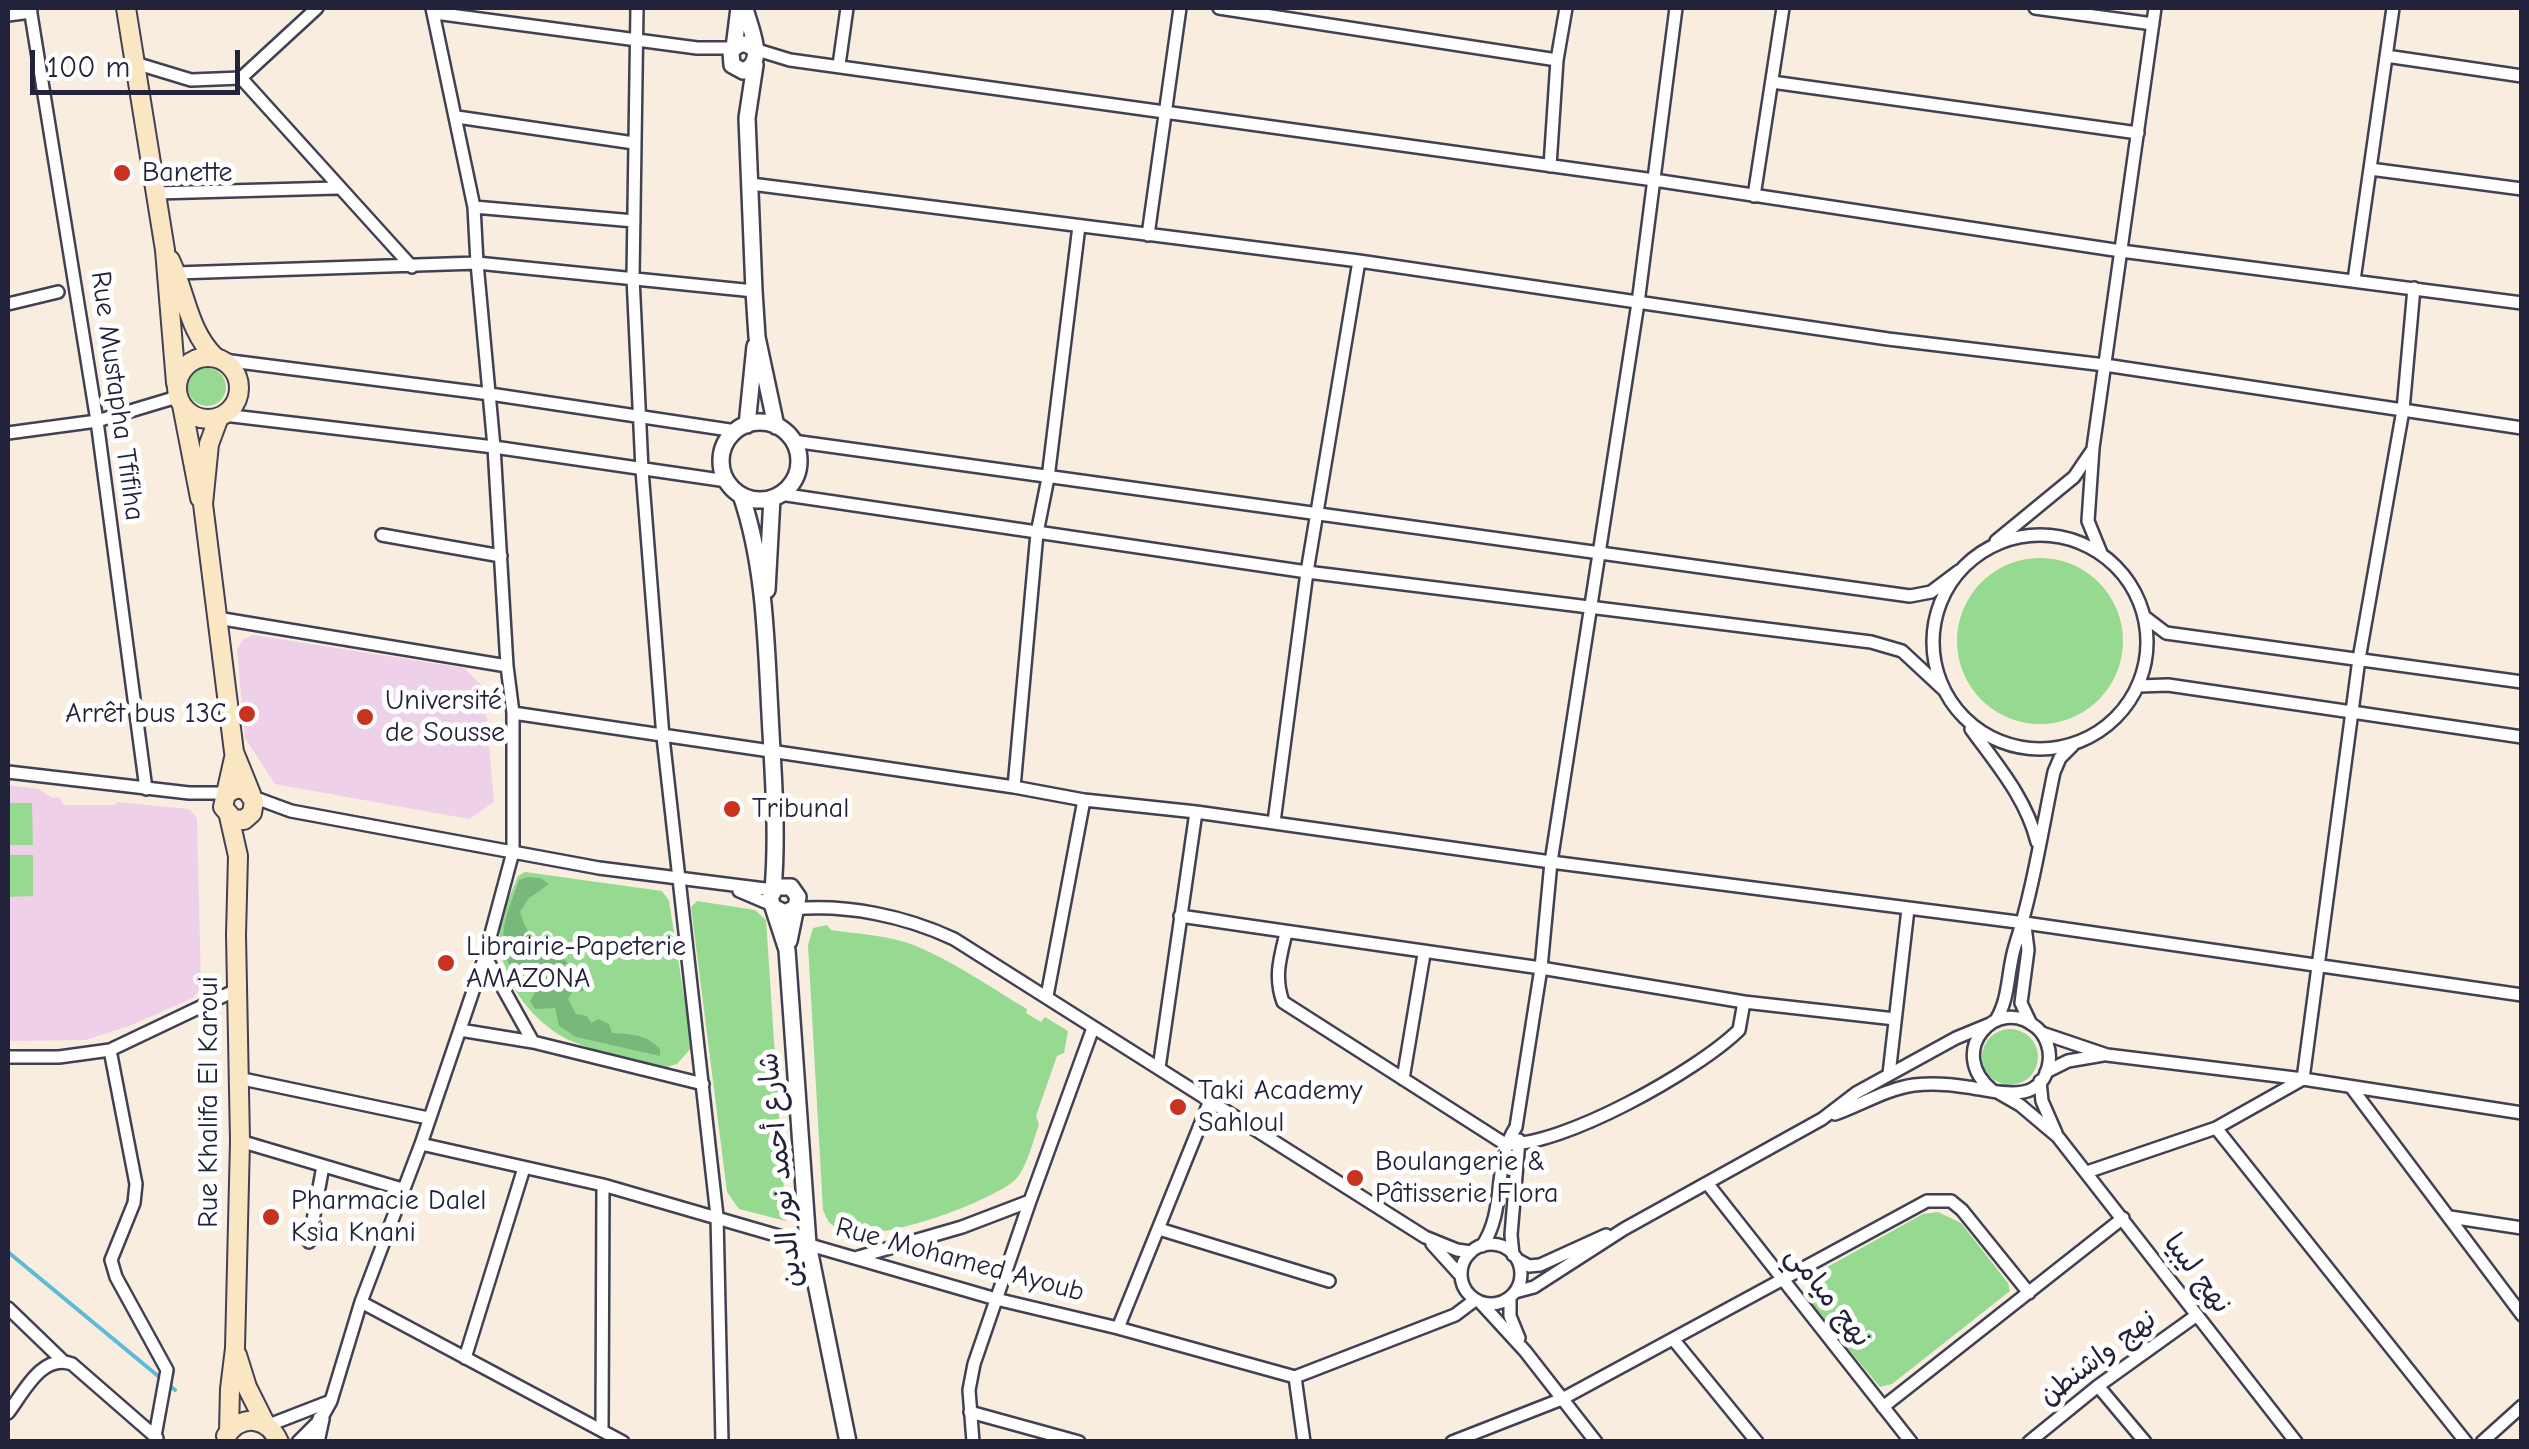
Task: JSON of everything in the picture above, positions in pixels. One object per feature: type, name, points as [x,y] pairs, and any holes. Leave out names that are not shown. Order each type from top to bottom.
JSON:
[{"type":"main road","points":[[126,8],[165,250],[178,395],[195,484],[203,504]]},
{"type":"main road","points":[[165,250],[193,326],[204,346],[237,376],[239,387],[238,398],[222,416],[209,444],[203,504],[234,752],[252,801],[244,820],[227,814],[223,802],[234,752]]},
{"type":"main road","points":[[178,395],[186,364],[195,358],[219,358]]},
{"type":"main road","points":[[178,395],[198,418],[222,416]]},
{"type":"main road","points":[[228,793],[242,789],[252,801]]},
{"type":"main road","name":"Rue Khalifa El Karoui","points":[[227,1436],[235,1348],[240,1142],[238,856],[252,801]]},
{"type":"main road","name":"Rue Khalifa El Karoui","points":[[227,814],[238,856]]},
{"type":"main road","name":"Rue Khalifa El Karoui","points":[[235,1348],[247,1387],[271,1430]]},
{"type":"main road","points":[[227,1436],[246,1421],[271,1430]]},
{"type":"street","points":[[135,63],[191,80],[241,78],[318,8]]},
{"type":"street","points":[[637,8],[633,277],[642,470],[663,737],[717,1216],[722,1442]]},
{"type":"street","points":[[742,8],[732,59],[747,118],[757,337],[776,426]]},
{"type":"street","points":[[742,8],[755,59],[747,118]]},
{"type":"street","points":[[839,66],[847,8]]},
{"type":"street","points":[[1148,235],[1180,8]]},
{"type":"street","points":[[1219,8],[1558,60]]},
{"type":"street","points":[[1550,166],[1566,8]]},
{"type":"street","points":[[1461,1276],[1462,1267],[1495,1217],[1505,1144],[1516,1128],[1542,968],[1552,862],[1638,303],[1676,8]]},
{"type":"street","points":[[1754,196],[1783,8]]},
{"type":"street","points":[[2035,8],[2153,24]]},
{"type":"street","points":[[2102,554],[2088,521],[2093,448],[2155,8]]},
{"type":"street","points":[[2354,280],[2392,8]]},
{"type":"street","points":[[8,15],[30,10]]},
{"type":"street","name":"Rue Mustapha Tfifiha","points":[[30,10],[97,420],[146,788]]},
{"type":"street","points":[[298,1442],[321,1419],[331,1401],[361,1302],[460,1030],[513,852],[513,713],[474,207],[434,10],[697,48],[732,59],[744,71],[755,59]]},
{"type":"street","points":[[732,59],[742,44],[755,59],[839,66],[1654,180],[2121,252],[2522,303]]},
{"type":"street","points":[[2386,56],[2522,76]]},
{"type":"street","points":[[241,78],[412,267]]},
{"type":"street","points":[[1772,82],[2138,133]]},
{"type":"street","points":[[458,118],[634,143]]},
{"type":"street","points":[[2370,169],[2522,189]]},
{"type":"street","points":[[751,184],[1358,260],[1888,339],[2105,364],[2522,428]]},
{"type":"street","points":[[156,193],[337,188]]},
{"type":"street","points":[[474,207],[634,222]]},
{"type":"street","points":[[1014,787],[1037,533],[1048,478],[1079,226]]},
{"type":"street","points":[[1274,822],[1307,572],[1358,260]]},
{"type":"street","points":[[176,272],[477,262],[754,291]]},
{"type":"street","points":[[2303,1079],[2359,660],[2403,410],[2414,288]]},
{"type":"street","points":[[8,304],[58,292]]},
{"type":"street","points":[[757,337],[741,428],[726,443],[722,458],[727,481],[741,495],[756,500],[776,496],[1307,572],[1871,642],[1902,651],[1945,691]]},
{"type":"street","points":[[219,358],[639,416],[741,428],[762,422],[776,426],[793,441],[798,470],[792,484],[776,496],[764,614]]},
{"type":"street","points":[[8,433],[97,420],[178,395]]},
{"type":"street","points":[[222,416],[494,447],[727,481]]},
{"type":"street","points":[[793,441],[1910,596],[1931,592],[1990,547],[2074,478],[2093,448]]},
{"type":"street","points":[[741,495],[753,533],[764,614]]},
{"type":"street","points":[[382,534],[501,556]]},
{"type":"street","points":[[1990,547],[2017,537],[2046,534],[2075,540],[2102,554],[2128,582],[2145,617],[2148,640],[2139,686],[2112,722],[2073,745],[2060,758],[2054,772],[2004,1008],[1980,1033],[1972,1058],[1982,1082],[1996,1092]]},
{"type":"street","points":[[1959,571],[1936,616],[1936,667],[1945,691],[2030,815],[2038,844]]},
{"type":"street","name":"شارع أحمد نور الدين","points":[[764,614],[777,848],[772,901],[788,950]]},
{"type":"street","points":[[2145,617],[2166,634],[2522,682]]},
{"type":"street","points":[[217,618],[507,666]]},
{"type":"street","points":[[2139,686],[2168,685],[2522,737]]},
{"type":"street","points":[[513,713],[1084,800],[2025,923],[2522,995]]},
{"type":"street","points":[[1960,714],[1990,736],[2024,748],[2049,750],[2073,745]]},
{"type":"street","points":[[8,772],[189,793],[228,793]]},
{"type":"street","points":[[189,793],[208,800],[227,814]]},
{"type":"street","points":[[1046,996],[1084,800]]},
{"type":"street","points":[[252,801],[513,852],[726,886],[772,901],[784,913],[828,908],[926,925],[1046,996],[1426,1237],[1458,1250],[1499,1245],[1528,1266],[1540,1265],[1624,1229]]},
{"type":"street","points":[[1159,1068],[1196,812]]},
{"type":"street","name":"شارع أحمد نور الدين","points":[[777,848],[783,873],[793,888]]},
{"type":"street","points":[[772,901],[783,885],[828,908]]},
{"type":"street","points":[[793,888],[798,897],[793,909]]},
{"type":"street","name":"شارع أحمد نور الدين","points":[[793,909],[788,950],[808,1244],[848,1442]]},
{"type":"street","points":[[1889,1074],[1908,909]]},
{"type":"street","points":[[1180,916],[1542,968],[1744,1002],[1895,1019]]},
{"type":"street","points":[[2025,923],[2028,950],[2021,1003],[2031,1024]]},
{"type":"street","points":[[1286,933],[1277,970],[1283,1002],[1505,1144],[1521,1145],[1600,1117],[1713,1052],[1739,1030],[1744,1002]]},
{"type":"street","points":[[1403,1079],[1424,954]]},
{"type":"street","points":[[484,956],[533,1042]]},
{"type":"street","points":[[8,1058],[110,1050],[236,990]]},
{"type":"street","points":[[1822,1119],[1856,1092],[1956,1038],[1993,1022],[2020,1019],[2042,1033],[2107,1054],[2303,1079],[2522,1114]]},
{"type":"street","points":[[973,1442],[969,1390],[974,1364],[1092,1028]]},
{"type":"street","points":[[460,1030],[533,1042],[702,1084]]},
{"type":"street","points":[[2042,1033],[2049,1052],[2043,1077]]},
{"type":"street","points":[[110,1050],[136,1184],[134,1203],[112,1260],[116,1277],[167,1370],[157,1439]]},
{"type":"street","points":[[1304,1442],[1295,1377],[1478,1301],[1496,1304],[1534,1287],[1624,1229],[1822,1119],[1890,1091],[1914,1086],[1960,1086],[2022,1094],[2068,1061],[2107,1054]]},
{"type":"street","name":"نهج ليبيا","points":[[2043,1077],[2042,1101],[2058,1137]]},
{"type":"street","points":[[238,1078],[428,1118]]},
{"type":"street","points":[[2088,1172],[2216,1128],[2303,1079]]},
{"type":"street","points":[[2351,1087],[2522,1315]]},
{"type":"street","name":"نهج ليبيا","points":[[1996,1092],[2020,1105],[2058,1137],[2296,1442]]},
{"type":"street","points":[[1118,1328],[1209,1102]]},
{"type":"street","points":[[1516,1128],[1521,1145],[1511,1236],[1521,1276],[1510,1316],[1525,1351]]},
{"type":"street","points":[[2216,1128],[2466,1442]]},
{"type":"street","points":[[240,1142],[402,1189]]},
{"type":"street","name":"Rue Mohamed Ayoub","points":[[421,1144],[602,1185],[996,1298],[1295,1377]]},
{"type":"street","points":[[309,1242],[323,1166]]},
{"type":"street","points":[[465,1358],[524,1168]]},
{"type":"street","name":"نهج ميامي","points":[[1707,1184],[1911,1442]]},
{"type":"street","points":[[602,1185],[602,1429]]},
{"type":"street","points":[[1452,1442],[1562,1399],[1784,1282],[1916,1206],[1939,1199],[1951,1201],[1962,1210],[2029,1293]]},
{"type":"street","points":[[855,1258],[962,1227],[1030,1201]]},
{"type":"street","points":[[2450,1217],[2522,1228]]},
{"type":"street","points":[[1883,1407],[2124,1218]]},
{"type":"street","points":[[1160,1229],[1329,1281]]},
{"type":"street","points":[[1426,1237],[1461,1276],[1468,1294],[1525,1351],[1596,1442]]},
{"type":"street","points":[[361,1302],[623,1442]]},
{"type":"street","points":[[8,1308],[62,1361],[72,1364],[157,1439]]},
{"type":"street","name":"نهج واشنطن","points":[[2034,1440],[2098,1386],[2196,1315]]},
{"type":"street","points":[[1673,1338],[1757,1442]]},
{"type":"street","points":[[8,1413],[45,1366],[62,1361]]},
{"type":"street","points":[[2098,1386],[2144,1442]]},
{"type":"street","points":[[271,1430],[331,1401]]},
{"type":"street","points":[[2482,1442],[2522,1406]]},
{"type":"street","points":[[970,1412],[1079,1442]]},
{"type":"street","points":[[316,1442],[321,1419]]},
{"type":"shaded area","name":"Université de Sousse","points":[[253,635],[464,668],[484,688],[494,802],[469,819],[275,784],[245,738],[237,649]]},
{"type":"shaded area","points":[[8,785],[39,789],[52,798],[59,797],[64,805],[117,802],[189,809],[197,818],[201,987],[193,998],[85,1040],[8,1041]]},
{"type":"green space","points":[[207,368],[220,374],[226,387],[220,400],[207,406],[194,400],[188,387],[194,374]]},
{"type":"green space","points":[[2040,558],[2072,564],[2099,582],[2117,609],[2123,641],[2117,673],[2099,700],[2072,718],[2040,724],[2008,718],[1981,700],[1963,673],[1957,641],[1963,609],[1981,582],[2008,564]]},
{"type":"green space","points":[[8,803],[32,803],[33,845],[8,845]]},
{"type":"green space","points":[[8,855],[33,855],[33,896],[8,897]]},
{"type":"green space","points":[[525,872],[662,891],[669,901],[692,1047],[677,1064],[667,1067],[581,1045],[554,1032],[528,1008],[509,978],[500,944],[505,908],[518,876]]},
{"type":"green space","points":[[541,878],[549,884],[529,898],[520,912],[525,926],[543,954],[554,959],[561,956],[587,983],[583,991],[572,992],[568,999],[576,1014],[587,1016],[591,1023],[598,1019],[609,1024],[612,1033],[649,1040],[660,1049],[660,1056],[576,1037],[559,1026],[555,1008],[535,1009],[530,1001],[535,993],[527,980],[519,980],[510,967],[503,943],[519,880]]},
{"type":"green space","points":[[697,901],[755,910],[766,920],[786,1221],[739,1209],[727,1192],[691,907]]},
{"type":"green space","points":[[827,925],[831,930],[885,937],[916,946],[973,976],[1041,1022],[1045,1017],[1068,1031],[1064,1053],[1057,1056],[1036,1116],[1039,1125],[1029,1155],[1014,1181],[979,1201],[899,1228],[852,1233],[830,1222],[823,1210],[808,945],[813,928]]},
{"type":"green space","points":[[2010,1029],[2030,1037],[2038,1057],[2030,1077],[2010,1085],[1990,1077],[1982,1057],[1990,1037]]},
{"type":"green space","points":[[1938,1212],[1961,1223],[2008,1283],[2010,1291],[1892,1384],[1880,1387],[1808,1301],[1806,1288],[1811,1276],[1923,1214]]},
{"type":"waterway","points":[[8,1252],[175,1390]]},
{"type":"place","name":"Banette","points":[[122,173]]},
{"type":"place","name":"Arrêt bus 13C","points":[[247,714]]},
{"type":"place","name":"Université de Sousse","points":[[365,717]]},
{"type":"place","name":"Tribunal","points":[[732,809]]},
{"type":"place","name":"Librairie-Papeterie AMAZONA","points":[[446,963]]},
{"type":"place","name":"Taki Academy Sahloul","points":[[1178,1107]]},
{"type":"place","name":"Boulangerie & Pâtisserie Flora","points":[[1355,1178]]},
{"type":"place","name":"Pharmacie Dalel Ksia Knani","points":[[271,1217]]}]
